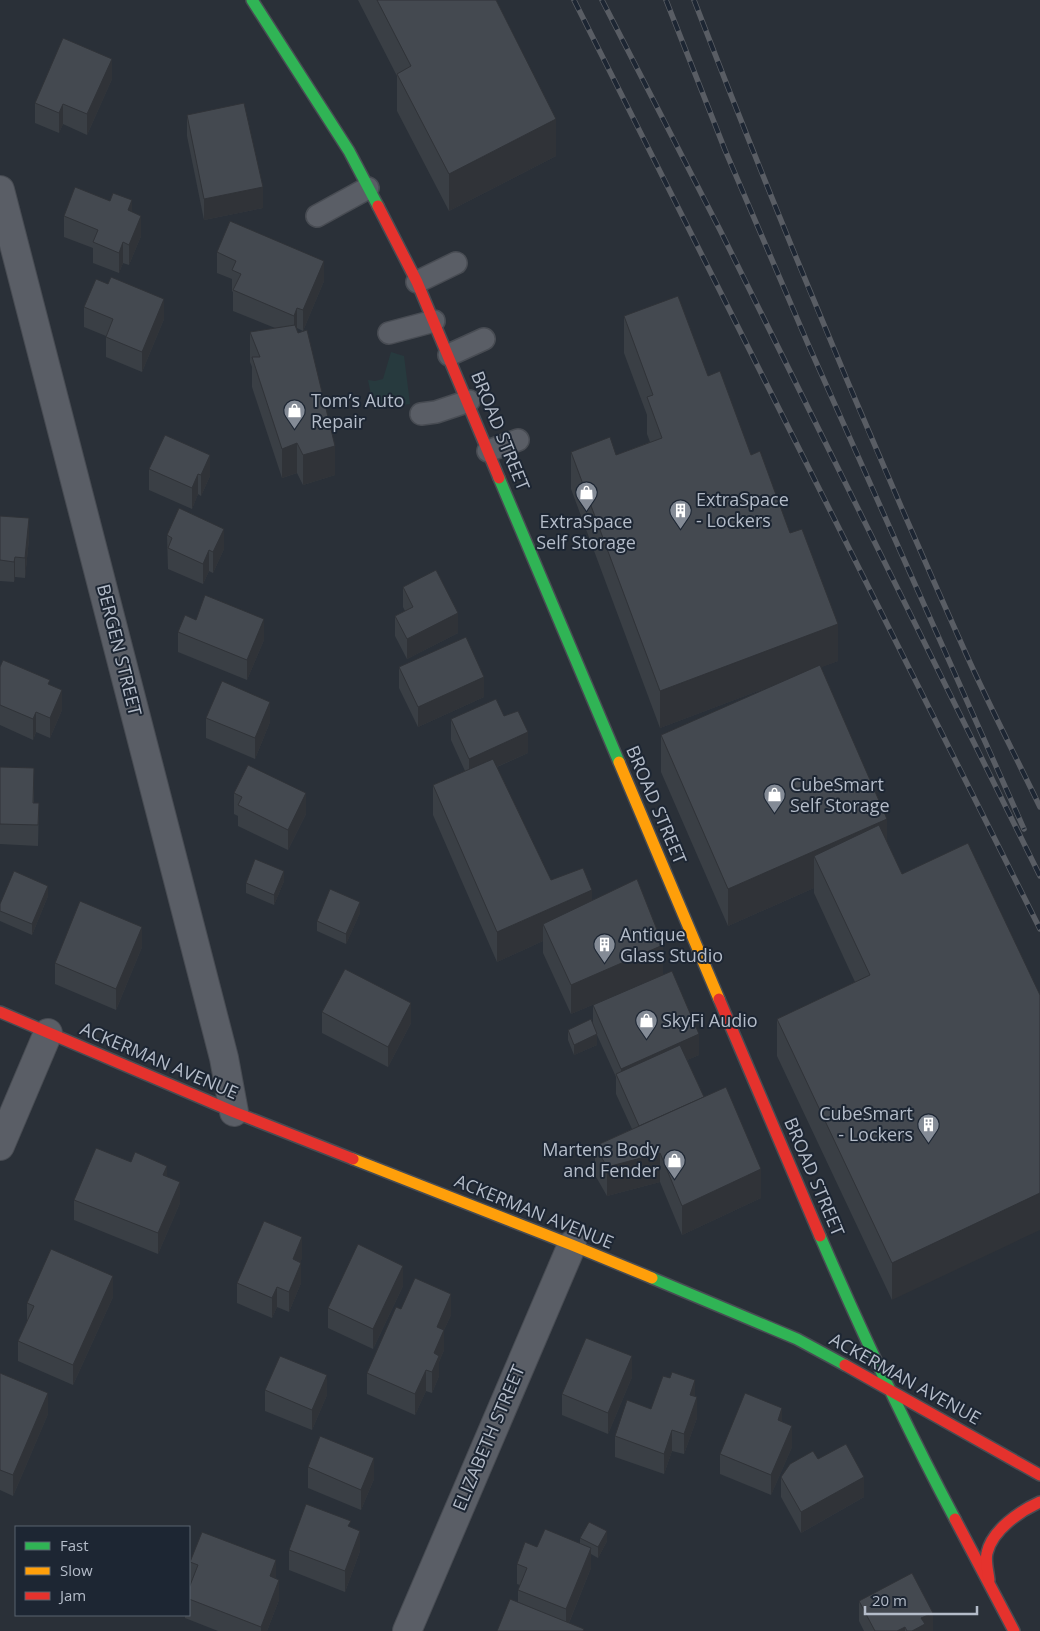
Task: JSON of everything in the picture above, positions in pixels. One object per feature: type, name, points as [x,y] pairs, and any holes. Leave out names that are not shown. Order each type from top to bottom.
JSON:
[{"type":"street","name":"BROAD STREET","points":[[252,0],[349,151],[417,282],[469,401],[488,451],[709,976],[860,1328],[910,1434],[1014,1631]]},
{"type":"street","name":"BERGEN STREET","points":[[0,190],[222,1049],[234,1112]]},
{"type":"street","name":"ACKERMAN AVENUE","points":[[0,1012],[234,1112],[572,1245],[797,1339],[889,1388],[1040,1475]]},
{"type":"street","points":[[0,1146],[48,1032]]},
{"type":"street","name":"ELIZABETH STREET","points":[[407,1631],[572,1245]]},
{"type":"street","points":[[989,1582],[987,1553],[996,1537],[1016,1516],[1040,1502]]},
{"type":"lane","points":[[317,216],[368,188]]},
{"type":"lane","points":[[417,282],[456,263]]},
{"type":"lane","points":[[389,334],[434,321]]},
{"type":"lane","points":[[449,355],[484,340]]},
{"type":"lane","points":[[421,414],[436,412],[469,401]]},
{"type":"lane","points":[[488,451],[518,440]]},
{"type":"green space","points":[[391,352],[404,356],[410,404],[374,409],[368,380],[383,379]]},
{"type":"building","points":[[377,0],[496,0],[556,119],[449,174],[397,74],[411,66]]},
{"type":"building","points":[[63,38],[112,59],[87,114],[63,104],[59,113],[35,103]]},
{"type":"building","points":[[244,103],[263,187],[204,199],[187,115]]},
{"type":"building","points":[[75,187],[110,201],[113,193],[132,200],[128,210],[141,216],[129,245],[123,242],[119,253],[93,242],[98,230],[64,216]]},
{"type":"building","points":[[230,221],[324,261],[303,310],[297,308],[294,316],[233,290],[241,274],[232,270],[236,261],[217,252]]},
{"type":"building","points":[[111,277],[164,299],[142,352],[106,337],[113,319],[84,307],[96,279],[108,284]]},
{"type":"building","name":"ExtraSpace - Lockers","points":[[678,296],[708,376],[720,371],[751,455],[760,451],[790,533],[802,529],[838,624],[660,691],[571,452],[610,437],[616,455],[662,438],[647,397],[653,395],[624,316]]},
{"type":"building","name":"Tom’s Auto Repair","points":[[295,325],[298,333],[307,330],[335,446],[303,455],[297,443],[282,449],[252,357],[260,357],[250,332]]},
{"type":"building","points":[[165,435],[210,455],[201,475],[198,474],[192,488],[149,469]]},
{"type":"building","points":[[179,508],[224,529],[213,552],[209,550],[203,564],[168,548],[172,538],[167,535]]},
{"type":"building","points":[[0,516],[29,518],[25,558],[15,557],[14,562],[0,560]]},
{"type":"building","points":[[436,570],[458,613],[407,639],[395,616],[413,607],[403,587]]},
{"type":"building","points":[[205,595],[264,619],[247,660],[178,632],[185,615],[196,620]]},
{"type":"building","points":[[466,637],[484,677],[418,707],[399,667]]},
{"type":"building","points":[[3,660],[50,680],[48,684],[62,690],[50,718],[36,712],[33,719],[0,705],[0,667]]},
{"type":"building","name":"CubeSmart Self Storage","points":[[820,665],[887,819],[728,889],[661,735]]},
{"type":"building","points":[[222,681],[270,702],[255,738],[206,718]]},
{"type":"building","points":[[496,699],[504,716],[518,711],[528,732],[469,759],[451,719]]},
{"type":"building","points":[[493,759],[551,880],[583,868],[592,890],[497,932],[433,785]]},
{"type":"building","points":[[248,765],[306,793],[288,830],[238,805],[242,797],[234,793]]},
{"type":"building","points":[[0,767],[34,768],[33,803],[39,803],[38,825],[0,824]]},
{"type":"building","name":"CubeSmart - Lockers","points":[[879,825],[902,874],[968,843],[1040,995],[1040,1193],[892,1263],[777,1019],[870,975],[814,856]]},
{"type":"building","points":[[255,859],[284,871],[274,895],[246,883]]},
{"type":"building","points":[[14,871],[48,886],[32,924],[0,911],[0,904]]},
{"type":"building","points":[[637,879],[663,945],[571,985],[543,924]]},
{"type":"building","points":[[330,889],[360,902],[346,934],[317,921]]},
{"type":"building","points":[[80,901],[142,927],[116,989],[55,963]]},
{"type":"building","points":[[345,969],[411,1003],[388,1047],[322,1012]]},
{"type":"building","name":"SkyFi Audio","points":[[672,971],[699,1034],[621,1069],[593,1005]]},
{"type":"building","points":[[591,1019],[597,1034],[574,1045],[568,1030]]},
{"type":"building","points":[[680,1045],[704,1097],[639,1126],[616,1074]]},
{"type":"building","points":[[726,1087],[761,1169],[682,1206],[660,1153],[607,1167],[595,1146]]},
{"type":"building","points":[[96,1148],[131,1162],[135,1152],[167,1166],[163,1175],[180,1182],[158,1233],[74,1200]]},
{"type":"building","points":[[264,1221],[302,1237],[293,1259],[301,1263],[289,1292],[277,1287],[272,1298],[237,1283]]},
{"type":"building","points":[[358,1244],[403,1266],[373,1329],[328,1308]]},
{"type":"building","points":[[51,1249],[113,1276],[73,1365],[18,1341],[34,1306],[27,1303]]},
{"type":"building","points":[[415,1278],[451,1294],[437,1327],[444,1330],[434,1353],[439,1356],[432,1372],[426,1370],[415,1394],[367,1373],[396,1307],[401,1309]]},
{"type":"building","points":[[586,1338],[632,1356],[608,1413],[562,1394]]},
{"type":"building","points":[[280,1356],[327,1375],[312,1410],[265,1390]]},
{"type":"building","points":[[672,1372],[695,1380],[690,1395],[697,1397],[684,1434],[672,1430],[664,1454],[615,1436],[627,1400],[651,1409],[663,1376],[670,1378]]},
{"type":"building","points":[[0,1373],[48,1393],[13,1475],[0,1470]]},
{"type":"building","points":[[745,1393],[782,1408],[778,1420],[792,1426],[771,1475],[720,1454]]},
{"type":"building","points":[[320,1436],[374,1458],[361,1490],[308,1467]]},
{"type":"building","points":[[846,1444],[864,1477],[801,1512],[781,1477],[790,1464],[813,1451],[818,1459]]},
{"type":"building","points":[[306,1504],[351,1521],[348,1526],[360,1531],[345,1571],[289,1550]]},
{"type":"building","points":[[589,1522],[607,1531],[598,1547],[580,1538]]},
{"type":"building","points":[[545,1529],[591,1548],[566,1609],[518,1590],[527,1568],[517,1564],[525,1542],[537,1547]]},
{"type":"building","points":[[202,1532],[276,1560],[270,1576],[279,1580],[261,1627],[190,1599],[190,1585],[198,1565],[190,1562]]},
{"type":"building","points":[[912,1573],[933,1613],[921,1618],[925,1624],[912,1631],[907,1631],[905,1627],[897,1631],[875,1631],[859,1601]]},
{"type":"building","points":[[510,1599],[584,1629],[583,1631],[497,1631]]},
{"type":"railway","points":[[574,0],[1040,929]]},
{"type":"railway","points":[[602,0],[720,230],[1040,876]]},
{"type":"railway","points":[[666,0],[725,150],[808,344],[1024,829]]},
{"type":"railway","points":[[694,0],[792,248],[860,412],[976,675],[1040,807]]},
{"type":"traffic: fast","points":[[252,0],[349,151],[378,206]]},
{"type":"traffic: fast","points":[[499,478],[619,762]]},
{"type":"traffic: fast","points":[[820,1236],[885,1379],[955,1519]]},
{"type":"traffic: fast","points":[[652,1278],[797,1339],[845,1365]]},
{"type":"traffic: slow","points":[[619,762],[719,999]]},
{"type":"traffic: slow","points":[[353,1159],[652,1278]]},
{"type":"traffic: jam","points":[[378,206],[417,282],[499,478]]},
{"type":"traffic: jam","points":[[719,999],[820,1236]]},
{"type":"traffic: jam","points":[[0,1012],[234,1112],[353,1159]]},
{"type":"traffic: jam","points":[[845,1365],[1040,1475]]},
{"type":"traffic: jam","points":[[989,1580],[986,1556],[995,1537],[1008,1522],[1040,1502]]},
{"type":"traffic: jam","points":[[955,1519],[1014,1631]]},
{"type":"place","name":"Tom’s Auto Repair","points":[[295,430]]},
{"type":"place","name":"ExtraSpace Self Storage","points":[[586,511]]},
{"type":"place","name":"ExtraSpace - Lockers","points":[[680,529]]},
{"type":"place","name":"CubeSmart Self Storage","points":[[774,814]]},
{"type":"place","name":"Antique Glass Studio","points":[[604,964]]},
{"type":"place","name":"SkyFi Audio","points":[[646,1040]]},
{"type":"place","name":"CubeSmart - Lockers","points":[[929,1143]]},
{"type":"place","name":"Martens Body and Fender","points":[[675,1179]]}]
